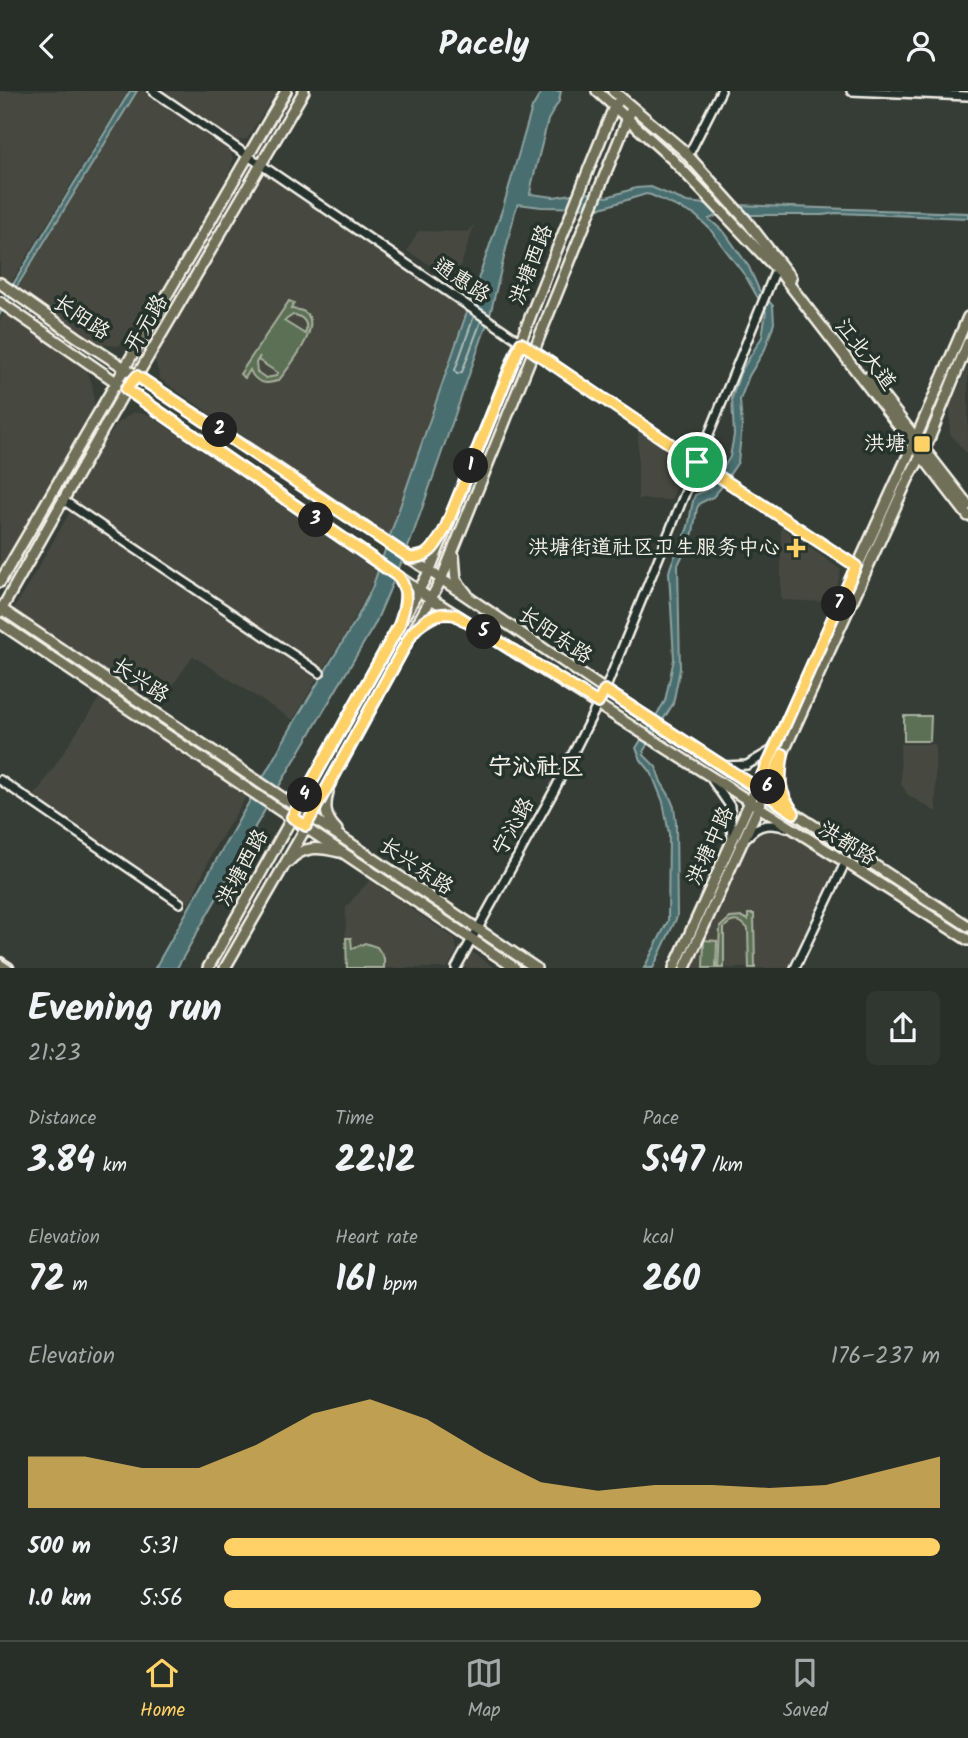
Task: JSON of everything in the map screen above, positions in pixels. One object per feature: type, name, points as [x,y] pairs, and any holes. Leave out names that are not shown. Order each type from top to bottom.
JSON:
[{"type":"highway","points":[[0,961],[8,968]]},
{"type":"main road","name":"开元路","points":[[0,582],[286,91]]},
{"type":"main road","name":"开元路","points":[[1,610],[126,389],[137,376],[304,91]]},
{"type":"main road","points":[[597,91],[627,118]]},
{"type":"main road","points":[[617,94],[688,156]]},
{"type":"main road","name":"洪塘西路","points":[[208,968],[429,572],[617,94]]},
{"type":"main road","name":"洪塘西路","points":[[225,968],[312,817],[441,580],[632,108]]},
{"type":"main road","name":"江北大道","points":[[627,118],[778,265]]},
{"type":"main road","name":"江北大道","points":[[688,156],[746,220],[915,441],[968,516]]},
{"type":"main road","name":"长阳路","points":[[0,283],[406,557]]},
{"type":"main road","name":"长阳路","points":[[0,302],[398,577]]},
{"type":"main road","name":"洪塘中路","points":[[674,968],[754,806],[856,566],[915,441],[968,317]]},
{"type":"main road","name":"洪塘中路","points":[[778,751],[923,452],[968,343]]},
{"type":"main road","name":"江北大道","points":[[923,452],[968,505]]},
{"type":"main road","points":[[406,557],[419,558],[429,553],[445,529]]},
{"type":"main road","points":[[459,536],[453,563],[456,579],[465,592],[487,611]]},
{"type":"main road","name":"长阳东路","points":[[406,557],[723,766]]},
{"type":"main road","points":[[398,577],[405,585],[407,596],[399,626]]},
{"type":"main road","name":"长阳东路","points":[[398,577],[709,776]]},
{"type":"main road","name":"长兴路","points":[[1,610],[277,794]]},
{"type":"main road","points":[[412,633],[429,617],[444,613],[456,615]]},
{"type":"main road","name":"长兴路","points":[[0,622],[272,803]]},
{"type":"main road","name":"洪都路","points":[[723,766],[968,926]]},
{"type":"main road","name":"洪都路","points":[[709,776],[968,940]]},
{"type":"main road","points":[[333,777],[325,809],[332,825],[346,840]]},
{"type":"main road","name":"长兴东路","points":[[277,794],[536,968]]},
{"type":"main road","name":"长兴东路","points":[[272,803],[514,968]]},
{"type":"main road","name":"洪塘中路","points":[[685,968],[736,844]]},
{"type":"main road","points":[[278,874],[293,857],[309,848],[347,854]]},
{"type":"main road","points":[[0,961],[15,968]]},
{"type":"street","name":"通惠路","points":[[153,91],[697,462],[856,566]]},
{"type":"street","points":[[688,156],[720,91]]},
{"type":"street","points":[[852,91],[948,93],[968,96]]},
{"type":"street","name":"宁沁路","points":[[456,968],[555,789],[605,690],[778,265]]},
{"type":"street","points":[[63,500],[320,673]]},
{"type":"street","points":[[723,766],[747,765],[778,751],[781,792],[794,813]]},
{"type":"street","points":[[709,776],[730,806],[736,844]]},
{"type":"street","points":[[0,780],[180,903]]},
{"type":"street","points":[[736,844],[762,826],[774,824],[790,829]]},
{"type":"street","points":[[795,968],[845,863]]},
{"type":"shaded area","points":[[0,91],[128,91],[9,286],[0,279]]},
{"type":"shaded area","points":[[138,91],[146,91],[230,151],[232,166],[214,203],[135,336],[118,346],[98,344],[16,291]]},
{"type":"shaded area","points":[[160,91],[277,91],[247,139],[234,141]]},
{"type":"shaded area","points":[[262,172],[466,309],[389,537],[160,379],[155,360]]},
{"type":"shaded area","points":[[474,225],[456,281],[407,251],[418,231],[467,232]]},
{"type":"shaded area","points":[[5,312],[85,367],[92,383],[95,410],[0,570],[0,320]]},
{"type":"shaded area","points":[[968,367],[968,455],[950,434],[950,406]]},
{"type":"shaded area","points":[[133,412],[149,415],[379,566],[347,632],[322,671],[75,502],[72,492],[83,474],[117,424]]},
{"type":"shaded area","points":[[638,429],[682,462],[683,471],[671,500],[638,499]]},
{"type":"shaded area","points":[[72,509],[319,675],[293,720],[193,656],[159,705],[12,612]]},
{"type":"shaded area","name":"洪塘街道社区卫生服务中心","points":[[781,527],[841,570],[833,602],[781,600]]},
{"type":"shaded area","points":[[100,697],[247,796],[215,847],[189,904],[34,797]]},
{"type":"shaded area","points":[[900,744],[935,744],[936,812],[908,795],[901,784]]},
{"type":"shaded area","points":[[781,829],[839,864],[791,968],[689,968],[750,838],[761,831]]},
{"type":"shaded area","points":[[370,880],[455,939],[457,951],[447,968],[345,968],[346,907]]},
{"type":"shaded area","points":[[470,950],[495,968],[461,968]]},
{"type":"green space","points":[[289,301],[294,303],[291,309],[304,312],[310,319],[310,328],[306,340],[285,373],[279,380],[266,383],[255,378],[250,370],[245,378],[240,374]],"holes":[[[293,315],[305,321],[305,334],[284,321]],[[260,356],[258,360],[278,373],[276,376],[266,378],[257,372],[256,363]]]},
{"type":"green space","points":[[904,716],[931,716],[930,741],[904,741]]},
{"type":"green space","points":[[748,914],[754,914],[755,968],[749,968],[748,929],[736,921],[724,928],[724,968],[718,968],[720,927],[730,918],[742,917],[748,920]]},
{"type":"green space","points":[[346,938],[351,938],[352,949],[365,943],[377,947],[384,958],[384,968],[347,968]]},
{"type":"green space","points":[[704,940],[717,941],[716,968],[703,968]]},
{"type":"water","points":[[130,91],[137,91],[0,314],[0,306]]},
{"type":"water","points":[[542,91],[561,91],[559,101],[548,120],[530,194],[554,197],[584,192],[607,197],[636,188],[651,187],[687,202],[706,204],[968,213],[968,218],[836,213],[718,215],[709,219],[725,233],[749,267],[759,290],[773,306],[774,323],[765,349],[749,376],[740,400],[742,427],[738,462],[713,497],[700,503],[697,508],[693,533],[678,565],[680,669],[673,704],[644,750],[644,755],[656,767],[674,807],[677,917],[653,968],[644,968],[668,921],[669,834],[663,802],[651,772],[641,760],[636,748],[665,701],[674,659],[669,572],[671,565],[687,529],[695,495],[711,488],[730,457],[734,435],[732,398],[740,373],[762,337],[766,312],[746,277],[709,228],[695,215],[651,195],[646,194],[601,208],[518,204],[490,315],[411,540],[375,624],[255,827],[177,968],[155,968],[372,588],[504,204],[532,108]]},
{"type":"railway","points":[[0,958],[15,968]]},
{"type":"place","name":"洪塘","points":[[922,444]]},
{"type":"place","name":"洪塘街道社区卫生服务中心","points":[[796,548]]},
{"type":"district","name":"宁沁社区","points":[[536,767]]},
{"type":"route","points":[[697,462],[521,343],[445,529],[429,553],[419,558],[407,558],[273,465],[137,376],[126,389],[399,577],[405,585],[407,596],[399,626],[292,817],[306,826],[412,633],[429,617],[444,613],[456,615],[598,703],[605,690],[638,711],[765,793],[783,754],[781,792],[794,813],[757,788],[856,566],[697,462]]}]
